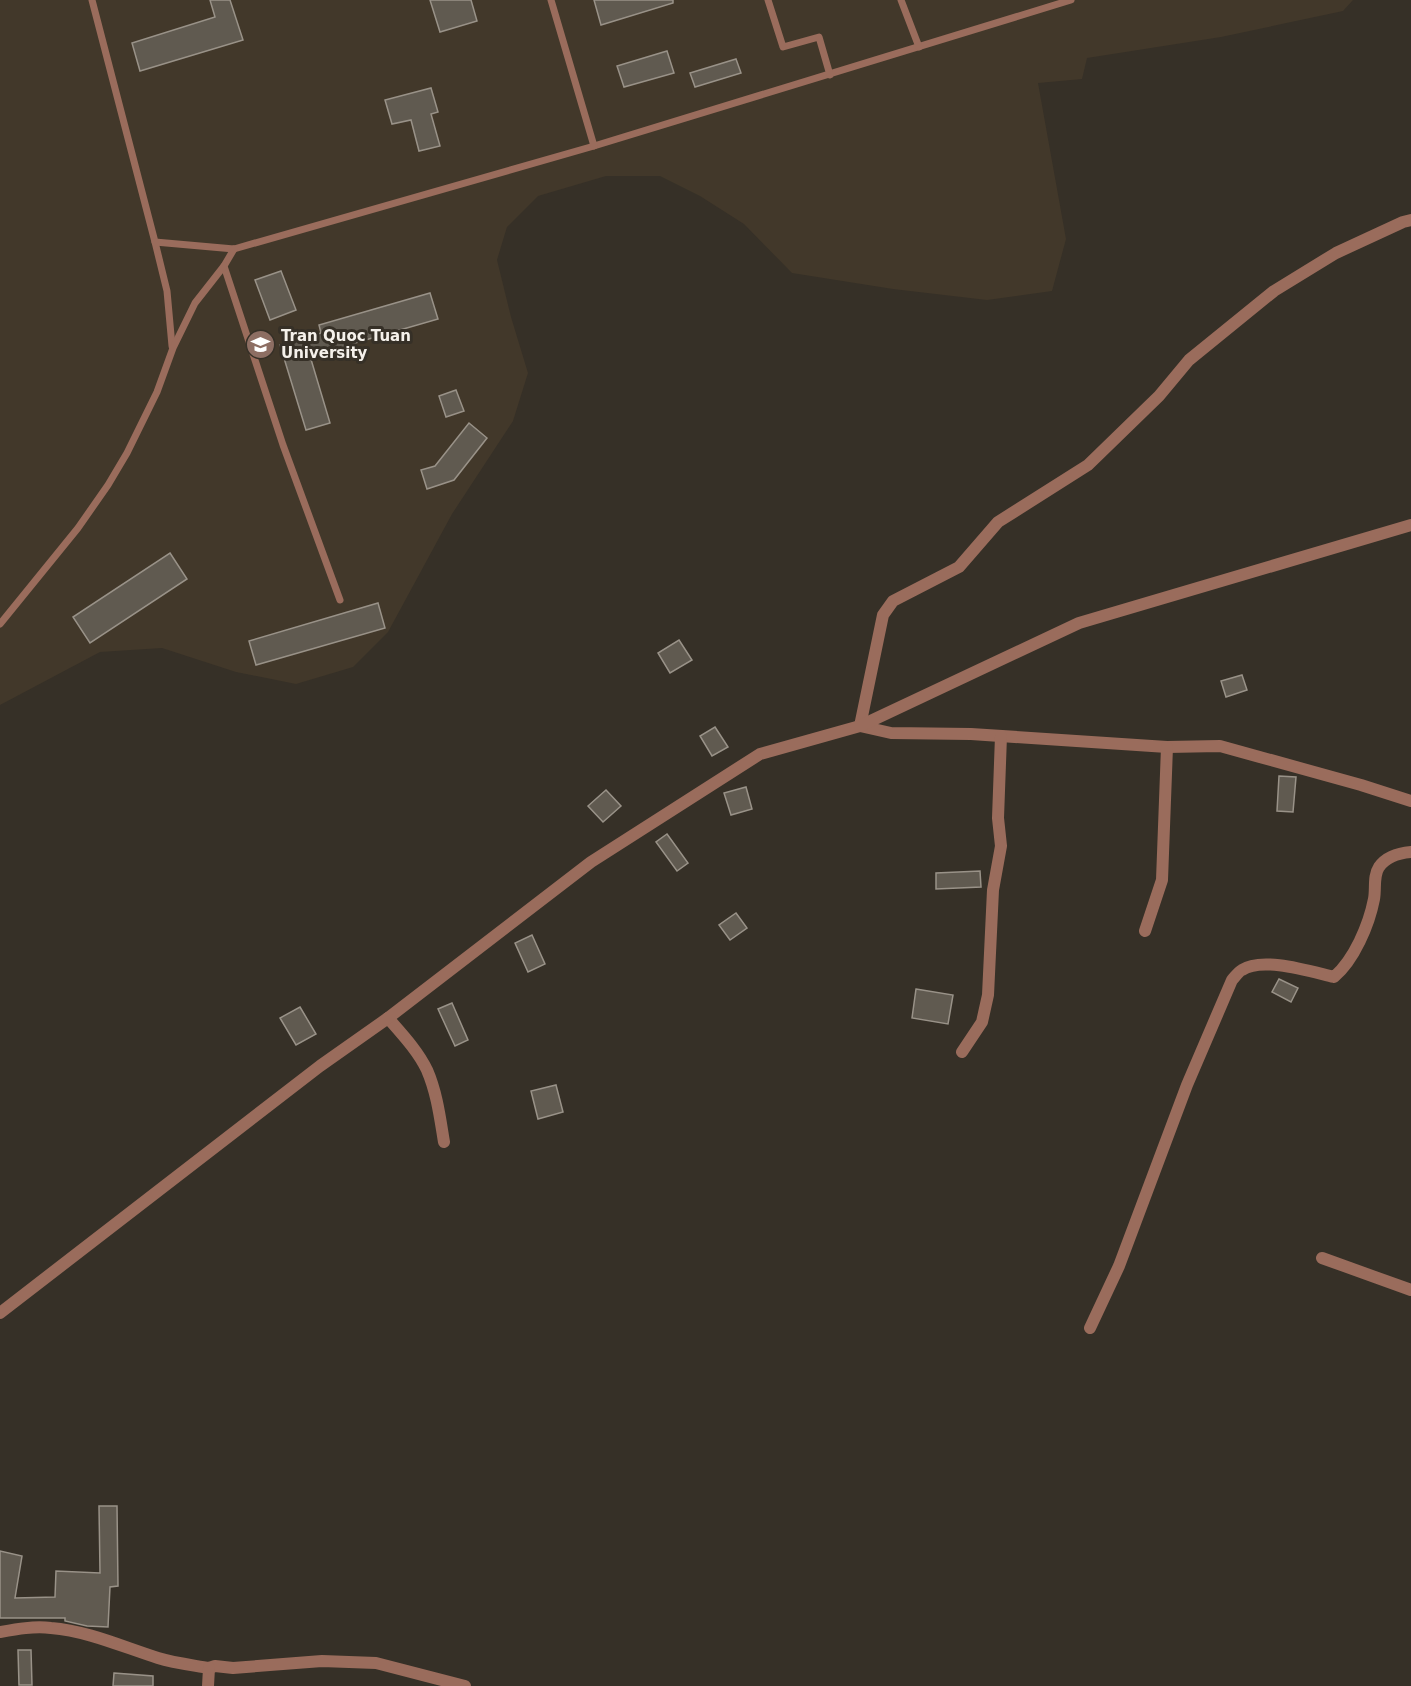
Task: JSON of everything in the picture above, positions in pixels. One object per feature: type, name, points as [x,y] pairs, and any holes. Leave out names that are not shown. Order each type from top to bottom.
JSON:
[{"type":"street","points":[[860,726],[883,615],[893,601],[959,567],[998,522],[1088,465],[1159,396],[1189,360],[1274,291],[1336,253],[1411,220]]},
{"type":"street","points":[[0,1313],[320,1066],[388,1018],[591,862],[760,754],[860,726],[1079,623],[1411,525]]},
{"type":"street","points":[[860,726],[891,734],[1001,736],[1167,747],[1220,746],[1361,784],[1411,801]]},
{"type":"street","points":[[962,1052],[982,1022],[988,995],[993,890],[1001,846],[998,818],[1001,736]]},
{"type":"street","points":[[1145,931],[1162,880],[1167,747]]},
{"type":"street","points":[[1090,1329],[1119,1266],[1187,1085],[1232,980],[1243,969],[1267,964],[1283,965],[1334,977],[1348,962],[1368,919],[1374,899],[1376,873],[1380,865],[1398,853],[1411,852]]},
{"type":"street","points":[[388,1018],[416,1052],[427,1071],[438,1105],[444,1142]]},
{"type":"street","points":[[1322,1258],[1411,1290]]},
{"type":"street","points":[[0,1632],[51,1628],[75,1632],[161,1659],[208,1668],[322,1661],[376,1663],[465,1686]]},
{"type":"street","points":[[208,1668],[208,1686]]},
{"type":"lane","points":[[92,0],[167,291],[172,348]]},
{"type":"lane","points":[[551,0],[594,146]]},
{"type":"lane","points":[[768,0],[783,47],[819,37],[830,75]]},
{"type":"lane","points":[[901,0],[919,47]]},
{"type":"lane","points":[[155,242],[234,249],[594,146],[1071,0]]},
{"type":"lane","points":[[0,624],[78,528],[108,485],[127,453],[157,392],[172,348],[195,303],[224,266],[234,249]]},
{"type":"lane","points":[[224,266],[283,445],[340,600]]},
{"type":"shaded area","name":"Tran Quoc Tuan University","points":[[0,0],[1353,0],[1343,11],[1221,37],[1087,58],[1082,79],[1038,83],[1066,239],[1052,291],[987,300],[893,289],[792,273],[744,224],[700,196],[660,176],[606,176],[538,196],[507,227],[497,260],[528,373],[513,421],[452,514],[388,632],[353,667],[296,684],[236,672],[162,648],[100,652],[0,705]]},
{"type":"building","points":[[210,0],[230,0],[243,40],[140,71],[132,43],[215,17]]},
{"type":"building","points":[[430,0],[471,0],[477,21],[440,32]]},
{"type":"building","points":[[594,0],[673,0],[673,3],[601,25]]},
{"type":"building","points":[[667,51],[674,73],[624,87],[617,66]]},
{"type":"building","points":[[736,59],[741,73],[695,87],[690,73]]},
{"type":"building","points":[[431,88],[438,112],[431,114],[440,146],[419,151],[411,120],[392,124],[385,100]]},
{"type":"building","points":[[281,271],[296,310],[270,320],[255,280]]},
{"type":"building","points":[[430,293],[438,319],[310,356],[330,423],[306,430],[280,345],[321,333],[319,325]]},
{"type":"building","points":[[456,390],[464,411],[446,417],[439,396]]},
{"type":"building","points":[[469,423],[487,438],[454,480],[427,489],[421,470],[435,466]]},
{"type":"building","points":[[170,553],[187,579],[90,643],[73,617]]},
{"type":"building","points":[[378,603],[385,628],[256,665],[249,641]]},
{"type":"building","points":[[679,640],[692,660],[670,673],[658,653]]},
{"type":"building","points":[[1242,675],[1247,690],[1226,697],[1221,681]]},
{"type":"building","points":[[715,727],[728,747],[712,756],[700,736]]},
{"type":"building","points":[[1279,776],[1296,777],[1293,812],[1277,811]]},
{"type":"building","points":[[746,787],[752,809],[731,815],[724,793]]},
{"type":"building","points":[[606,790],[621,806],[603,822],[588,806]]},
{"type":"building","points":[[667,834],[688,863],[677,871],[656,842]]},
{"type":"building","points":[[980,871],[981,887],[936,889],[936,873]]},
{"type":"building","points":[[736,913],[747,928],[730,940],[719,925]]},
{"type":"building","points":[[532,935],[545,964],[528,972],[515,943]]},
{"type":"building","points":[[1279,979],[1298,988],[1291,1002],[1272,992]]},
{"type":"building","points":[[916,989],[953,995],[948,1024],[912,1018]]},
{"type":"building","points":[[452,1003],[468,1040],[455,1046],[438,1009]]},
{"type":"building","points":[[300,1007],[316,1034],[296,1045],[280,1018]]},
{"type":"building","points":[[556,1085],[563,1112],[538,1119],[531,1091]]},
{"type":"building","points":[[99,1506],[117,1506],[118,1586],[110,1587],[108,1627],[87,1626],[65,1621],[65,1618],[0,1618],[0,1551],[22,1556],[15,1598],[55,1597],[56,1571],[100,1573]]},
{"type":"building","points":[[18,1650],[31,1650],[32,1685],[19,1685]]},
{"type":"building","points":[[114,1673],[153,1676],[153,1686],[113,1686]]},
{"type":"place","name":"Tran Quoc Tuan University","points":[[260,345]]}]
